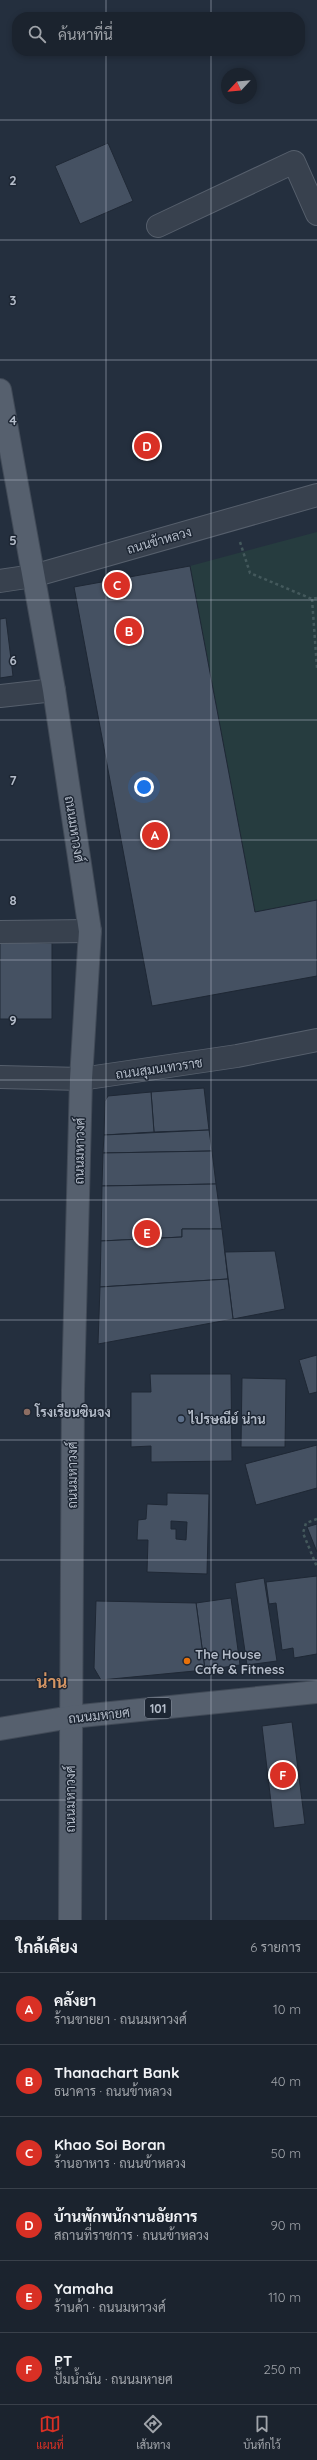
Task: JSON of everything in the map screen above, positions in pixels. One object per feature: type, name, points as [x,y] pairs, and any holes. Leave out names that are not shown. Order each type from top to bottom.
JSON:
[{"type":"main road","name":"ถนนมหาวงศ์","points":[[0,390],[54,690],[90,931],[81,1079],[73,1390],[70,1920]]},
{"type":"main road","name":"ถนนมหายศ","points":[[0,1729],[71,1717],[317,1692]]},
{"type":"street","points":[[158,226],[294,162],[317,214]]},
{"type":"street","name":"ถนนข้าหลวง","points":[[0,581],[33,576],[317,495]]},
{"type":"street","points":[[0,696],[54,690]]},
{"type":"street","points":[[0,932],[90,931]]},
{"type":"street","name":"ถนนสุมนเทวราช","points":[[0,1077],[81,1079],[237,1056],[317,1040]]},
{"type":"path","points":[[232,519],[250,573],[312,599],[317,598]]},
{"type":"path","points":[[312,599],[317,668]]},
{"type":"path","points":[[317,1519],[306,1523],[303,1533],[317,1567]]},
{"type":"green space","points":[[317,532],[317,900],[255,912],[190,566]]},
{"type":"building","points":[[108,143],[133,201],[80,224],[55,166]]},
{"type":"building","points":[[190,566],[255,912],[317,900],[317,976],[152,1006],[74,587]]},
{"type":"building","points":[[6,618],[13,676],[0,678],[0,619]]},
{"type":"building","points":[[0,942],[52,943],[52,1019],[0,1019]]},
{"type":"building","points":[[204,1088],[209,1130],[154,1132],[151,1092]]},
{"type":"building","points":[[151,1092],[154,1132],[104,1135],[105,1101],[108,1096]]},
{"type":"building","points":[[209,1130],[212,1151],[103,1153],[104,1135]]},
{"type":"building","points":[[212,1151],[216,1184],[102,1186],[103,1153]]},
{"type":"building","points":[[216,1184],[222,1229],[182,1229],[182,1237],[101,1241],[102,1186]]},
{"type":"building","points":[[182,1229],[222,1229],[228,1279],[100,1287],[101,1241],[182,1237]]},
{"type":"building","points":[[275,1251],[285,1309],[233,1319],[225,1252]]},
{"type":"building","points":[[228,1279],[233,1319],[98,1344],[100,1287]]},
{"type":"building","points":[[317,1355],[317,1392],[309,1394],[299,1360]]},
{"type":"building","name":"ไปรษณีย์ น่าน","points":[[150,1374],[231,1374],[232,1461],[151,1462],[151,1446],[131,1447],[131,1392],[151,1392]]},
{"type":"building","points":[[242,1378],[286,1379],[285,1447],[241,1447]]},
{"type":"building","points":[[317,1445],[317,1488],[256,1505],[245,1464]]},
{"type":"building","points":[[167,1493],[209,1494],[207,1574],[147,1572],[148,1540],[137,1540],[138,1520],[146,1519],[147,1504],[167,1505]],"holes":[[[171,1521],[187,1522],[186,1540],[176,1539],[176,1529],[171,1529]]]},
{"type":"building","points":[[317,1524],[317,1552],[307,1527]]},
{"type":"building","points":[[317,1576],[317,1654],[294,1658],[293,1648],[282,1650],[276,1603],[269,1604],[266,1582]]},
{"type":"building","points":[[264,1578],[277,1661],[247,1665],[235,1583]]},
{"type":"building","points":[[231,1598],[240,1665],[205,1670],[196,1603]]},
{"type":"building","points":[[96,1601],[196,1603],[205,1670],[101,1680],[94,1668]]},
{"type":"building","points":[[292,1722],[305,1824],[274,1828],[262,1726]]},
{"type":"place","name":"บ้านพักพนักงานอัยการ","points":[[147,446]]},
{"type":"place","name":"Khao Soi Boran","points":[[117,585]]},
{"type":"place","name":"Thanachart Bank","points":[[129,631]]},
{"type":"place","name":"คลังยา","points":[[155,835]]},
{"type":"place","name":"Yamaha","points":[[147,1233]]},
{"type":"place","name":"โรงเรียนซินจง","points":[[27,1412]]},
{"type":"place","name":"ไปรษณีย์ น่าน","points":[[181,1419]]},
{"type":"place","name":"The House Cafe & Fitness","points":[[187,1661]]},
{"type":"place","name":"PT","points":[[283,1775]]},
{"type":"district","name":"น่าน","points":[[52,1681]]}]
